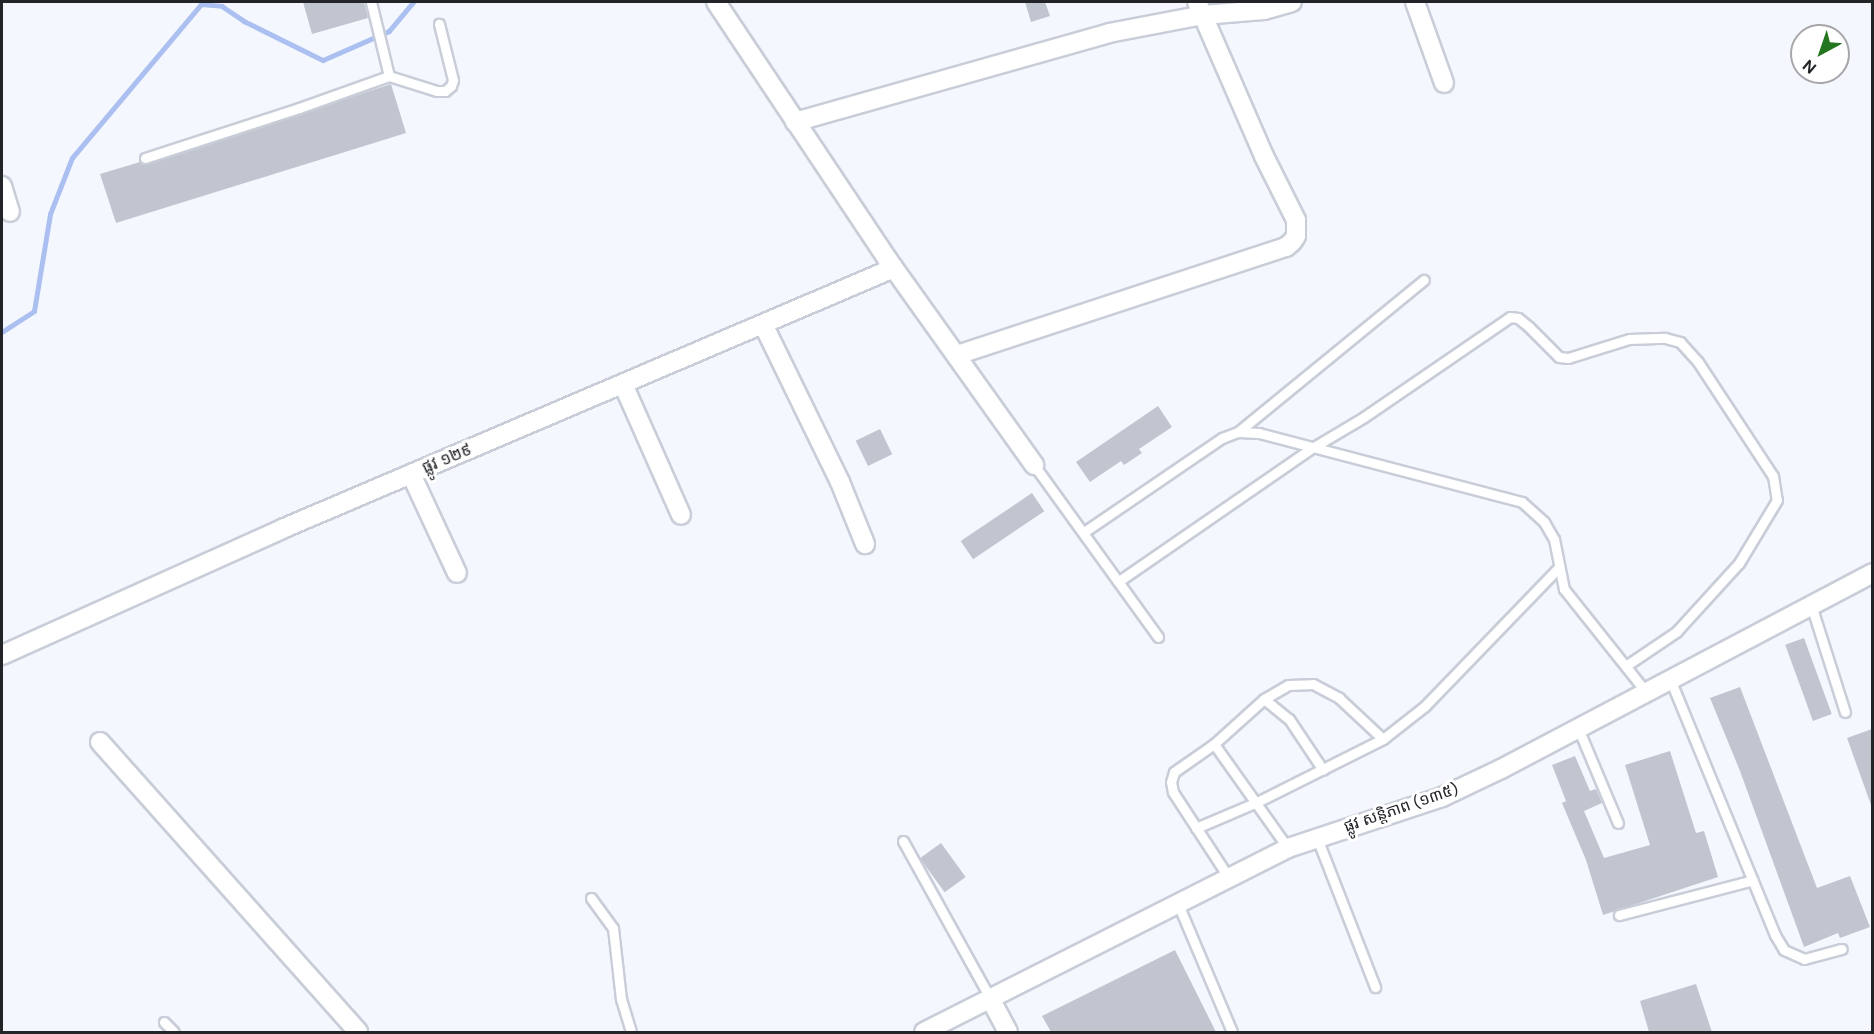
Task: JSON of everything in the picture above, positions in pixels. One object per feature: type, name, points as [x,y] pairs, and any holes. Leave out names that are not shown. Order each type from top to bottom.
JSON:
[{"type":"street","points":[[716,2],[894,268],[1034,465]]},
{"type":"street","points":[[795,122],[1200,8],[1264,10],[1292,2]]},
{"type":"street","points":[[1414,2],[1444,83]]},
{"type":"street","points":[[957,355],[1286,247],[1293,242],[1296,236],[1296,220],[1264,156],[1200,8]]},
{"type":"street","points":[[2,186],[10,212]]},
{"type":"street","name":"ផ្លូវ ១២៩","points":[[2,655],[411,474],[894,268]]},
{"type":"street","points":[[763,324],[840,482],[866,544]]},
{"type":"street","points":[[623,384],[681,515]]},
{"type":"street","points":[[411,474],[457,573]]},
{"type":"street","name":"ផ្លូវ សន្តិភាព (១៣៥)","points":[[924,1032],[1288,848],[1442,797],[1811,605],[1872,577]]},
{"type":"street","points":[[100,742],[358,1032]]},
{"type":"street","points":[[991,999],[1008,1032]]},
{"type":"lane","points":[[371,2],[389,76]]},
{"type":"lane","points":[[145,158],[389,76],[437,91],[445,91],[451,86],[453,80],[439,24]]},
{"type":"lane","points":[[1084,532],[1222,438],[1239,432],[1424,280]]},
{"type":"lane","points":[[1119,581],[1312,448],[1364,417],[1510,317],[1518,318],[1559,357],[1568,358],[1629,339],[1665,338],[1680,342],[1698,362],[1773,476],[1777,500],[1739,563],[1676,632],[1628,665]]},
{"type":"lane","points":[[1239,432],[1259,433],[1522,502],[1544,522],[1554,539],[1564,589],[1628,665],[1646,692]]},
{"type":"lane","points":[[1034,465],[1158,637]]},
{"type":"lane","points":[[1196,828],[1257,802],[1383,739],[1425,706],[1559,567]]},
{"type":"lane","points":[[1811,605],[1845,712]]},
{"type":"lane","points":[[1670,679],[1784,950],[1804,959],[1842,949]]},
{"type":"lane","points":[[1229,878],[1173,792],[1171,782],[1174,772],[1214,744],[1264,699],[1288,685],[1313,684],[1339,698],[1383,739]]},
{"type":"lane","points":[[1264,699],[1289,720],[1323,770]]},
{"type":"lane","points":[[1578,728],[1618,823]]},
{"type":"lane","points":[[1214,744],[1288,848]]},
{"type":"lane","points":[[1317,838],[1376,987]]},
{"type":"lane","points":[[903,841],[991,999]]},
{"type":"lane","points":[[1619,915],[1753,880]]},
{"type":"lane","points":[[591,898],[613,928],[621,999],[631,1032]]},
{"type":"lane","points":[[1178,904],[1232,1032]]},
{"type":"lane","points":[[164,1022],[174,1032]]},
{"type":"building","points":[[303,2],[364,2],[368,18],[312,34]]},
{"type":"building","points":[[1025,2],[1045,2],[1050,16],[1031,22]]},
{"type":"building","points":[[391,84],[406,133],[116,223],[100,174],[140,162],[147,164]]},
{"type":"building","points":[[1158,406],[1172,427],[1139,449],[1142,453],[1124,465],[1121,461],[1090,482],[1076,462]]},
{"type":"building","points":[[880,429],[892,454],[868,466],[856,441]]},
{"type":"building","points":[[1032,493],[1044,511],[973,559],[961,541]]},
{"type":"building","points":[[1804,638],[1832,714],[1813,721],[1785,645]]},
{"type":"building","points":[[1740,687],[1817,888],[1850,876],[1870,927],[1840,938],[1838,933],[1804,947],[1740,771],[1710,698]]},
{"type":"building","points":[[1872,729],[1872,804],[1871,805],[1847,738]]},
{"type":"building","points":[[1670,751],[1696,833],[1704,831],[1718,877],[1603,915],[1586,860],[1562,803],[1566,801],[1552,765],[1575,756],[1590,791],[1596,789],[1602,803],[1584,811],[1604,858],[1650,845],[1625,765]]},
{"type":"building","points":[[941,843],[966,877],[945,892],[920,858]]},
{"type":"building","points":[[1175,950],[1216,1032],[1051,1032],[1042,1016]]},
{"type":"building","points":[[1696,984],[1712,1032],[1649,1032],[1640,1001]]},
{"type":"waterway","points":[[2,332],[34,311],[50,214],[72,158],[201,4],[222,6],[244,21],[323,60],[389,31],[413,2]]}]
